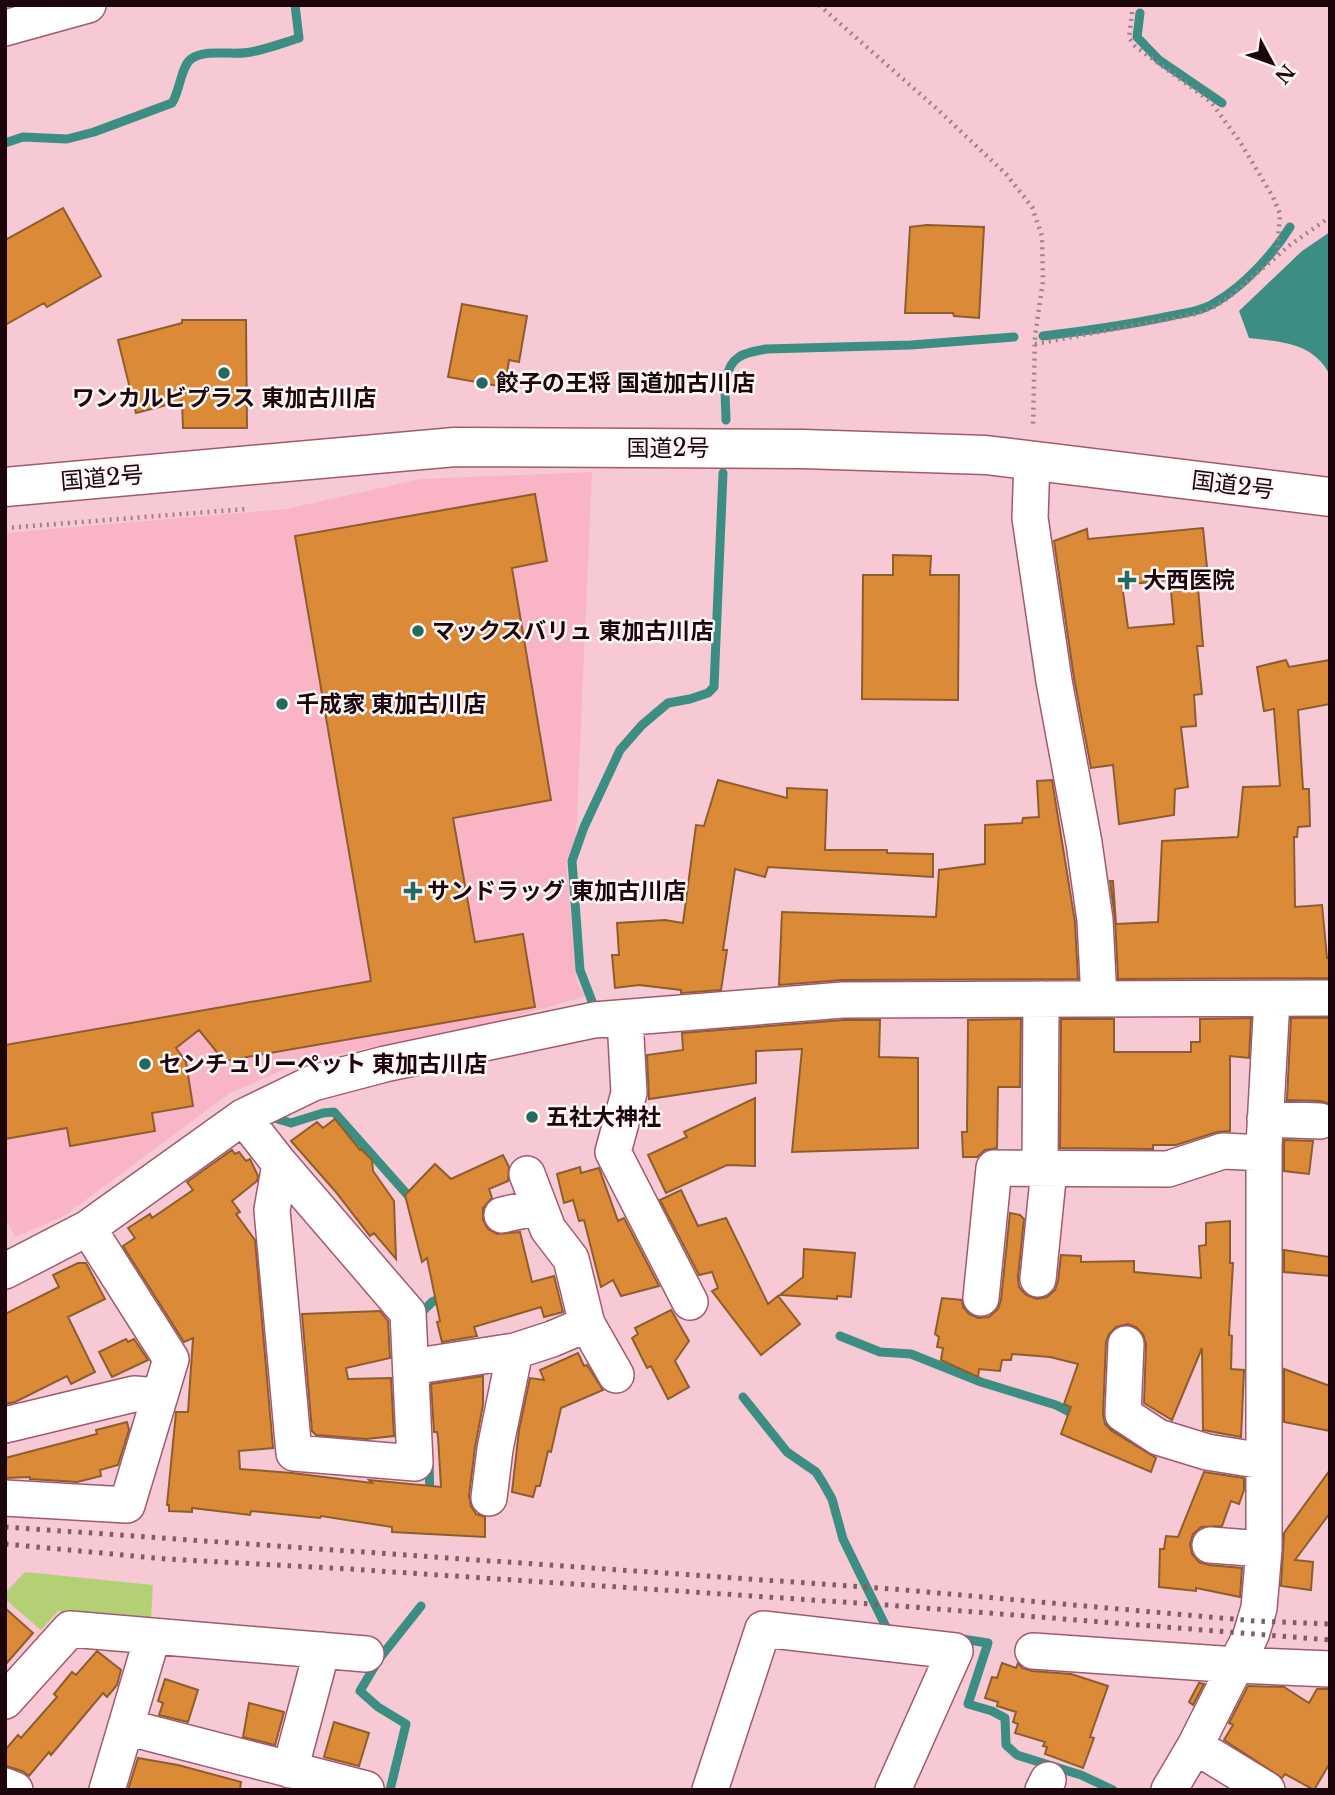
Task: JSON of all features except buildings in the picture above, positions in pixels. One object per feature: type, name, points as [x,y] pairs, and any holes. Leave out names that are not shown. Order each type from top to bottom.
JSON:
[{"type":"highway","name":"国道2号","points":[[5,487],[456,447],[803,449],[986,455],[1330,497]]},
{"type":"street","points":[[5,28],[88,5]]},
{"type":"street","points":[[1032,460],[1030,518],[1054,681],[1084,843],[1093,907],[1099,999]]},
{"type":"street","points":[[6,1268],[88,1228],[243,1117],[313,1083],[385,1064],[581,1023],[843,1000],[1330,998]]},
{"type":"street","points":[[1038,1279],[1045,1169],[1041,999]]},
{"type":"street","points":[[1169,1790],[1195,1746],[1251,1635],[1259,1608],[1264,1549],[1264,1153],[1272,999]]},
{"type":"street","points":[[625,1018],[629,1093],[613,1152],[690,1302]]},
{"type":"street","points":[[243,1117],[408,1313],[415,1462],[294,1453],[272,1210],[280,1164]]},
{"type":"street","points":[[1265,1119],[1320,1121]]},
{"type":"street","points":[[981,1298],[994,1168],[1168,1170],[1223,1151],[1264,1153]]},
{"type":"street","points":[[527,1174],[548,1229],[571,1259],[587,1324],[616,1375]]},
{"type":"street","points":[[502,1216],[539,1207]]},
{"type":"street","points":[[5,1499],[127,1505],[171,1359],[88,1228]]},
{"type":"street","points":[[411,1367],[515,1351],[587,1324]]},
{"type":"street","points":[[1126,1344],[1123,1414],[1158,1437],[1207,1452],[1262,1461]]},
{"type":"street","points":[[489,1498],[480,1450],[515,1351]]},
{"type":"street","points":[[5,1425],[134,1394],[160,1396]]},
{"type":"street","points":[[1210,1545],[1264,1549]]},
{"type":"street","points":[[5,1701],[70,1629],[366,1654]]},
{"type":"street","points":[[710,1790],[763,1629],[955,1651],[893,1790]]},
{"type":"street","points":[[107,1790],[152,1638]]},
{"type":"street","points":[[290,1770],[322,1650]]},
{"type":"street","points":[[1033,1651],[1067,1667],[1236,1665],[1330,1669]]},
{"type":"street","points":[[126,1727],[366,1789]]},
{"type":"street","points":[[1195,1746],[1267,1790]]},
{"type":"street","points":[[5,1786],[15,1790]]},
{"type":"path","points":[[819,5],[1006,174],[1032,207],[1038,220],[1044,281],[1035,344],[1032,460]]},
{"type":"path","points":[[1133,5],[1129,38],[1135,46],[1210,102],[1240,142],[1273,197],[1281,224],[1277,256]]},
{"type":"path","points":[[1035,344],[1196,314],[1214,307],[1330,217]]},
{"type":"path","points":[[5,528],[246,509]]},
{"type":"shaded area","points":[[1330,232],[1330,375],[1315,356],[1305,350],[1284,343],[1249,338],[1239,311],[1302,251]]},
{"type":"shaded area","points":[[592,472],[576,838],[566,862],[577,983],[586,996],[490,1024],[304,1061],[230,1093],[64,1216],[15,1237],[5,1217],[5,533],[286,509],[421,479]]},
{"type":"green space","points":[[25,1572],[153,1585],[151,1618],[91,1612],[90,1617],[65,1616],[59,1610],[41,1630],[5,1599],[5,1593]]},
{"type":"waterway","points":[[5,143],[23,137],[67,139],[94,132],[172,103],[185,67],[191,59],[212,53],[251,52],[299,38],[295,5]]},
{"type":"waterway","points":[[1140,13],[1137,37],[1159,60],[1222,103]]},
{"type":"waterway","points":[[1043,336],[1138,322],[1205,308],[1227,295],[1247,278],[1290,227]]},
{"type":"waterway","points":[[726,420],[725,386],[729,369],[733,362],[748,353],[766,349],[911,345],[1014,337]]},
{"type":"waterway","points":[[595,1009],[580,970],[572,861],[584,827],[620,750],[642,725],[668,703],[708,693],[714,687],[723,473]]},
{"type":"waterway","points":[[271,1117],[291,1123],[334,1112],[413,1201]]},
{"type":"waterway","points":[[422,1317],[422,1312],[432,1302],[446,1296]]},
{"type":"waterway","points":[[840,1336],[880,1352],[911,1354],[981,1382],[1056,1405],[1079,1417]]},
{"type":"waterway","points":[[743,1397],[787,1452],[816,1472],[832,1499],[843,1539],[887,1629],[893,1630]]},
{"type":"waterway","points":[[1102,1426],[1131,1438]]},
{"type":"waterway","points":[[429,1462],[430,1497]]},
{"type":"waterway","points":[[390,1790],[406,1724],[378,1707],[360,1691],[379,1659],[421,1606]]},
{"type":"waterway","points":[[956,1638],[988,1643],[968,1704],[1005,1718],[1006,1745],[1017,1755],[1081,1775],[1113,1790]]},
{"type":"railway","points":[[5,1527],[893,1589],[1255,1621],[1330,1624]]},
{"type":"railway","points":[[5,1544],[166,1559],[887,1605],[1330,1640]]},
{"type":"place","name":"ワンカルビプラス 東加古川店","points":[[224,373]]},
{"type":"place","name":"餃子の王将 国道加古川店","points":[[482,383]]},
{"type":"place","name":"大西医院","points":[[1127,580]]},
{"type":"place","name":"マックスバリュ 東加古川店","points":[[418,631]]},
{"type":"place","name":"千成家 東加古川店","points":[[282,704]]},
{"type":"place","name":"サンドラッグ 東加古川店","points":[[413,891]]},
{"type":"place","name":"センチュリーペット 東加古川店","points":[[145,1064]]},
{"type":"place","name":"五社大神社","points":[[532,1117]]}]
